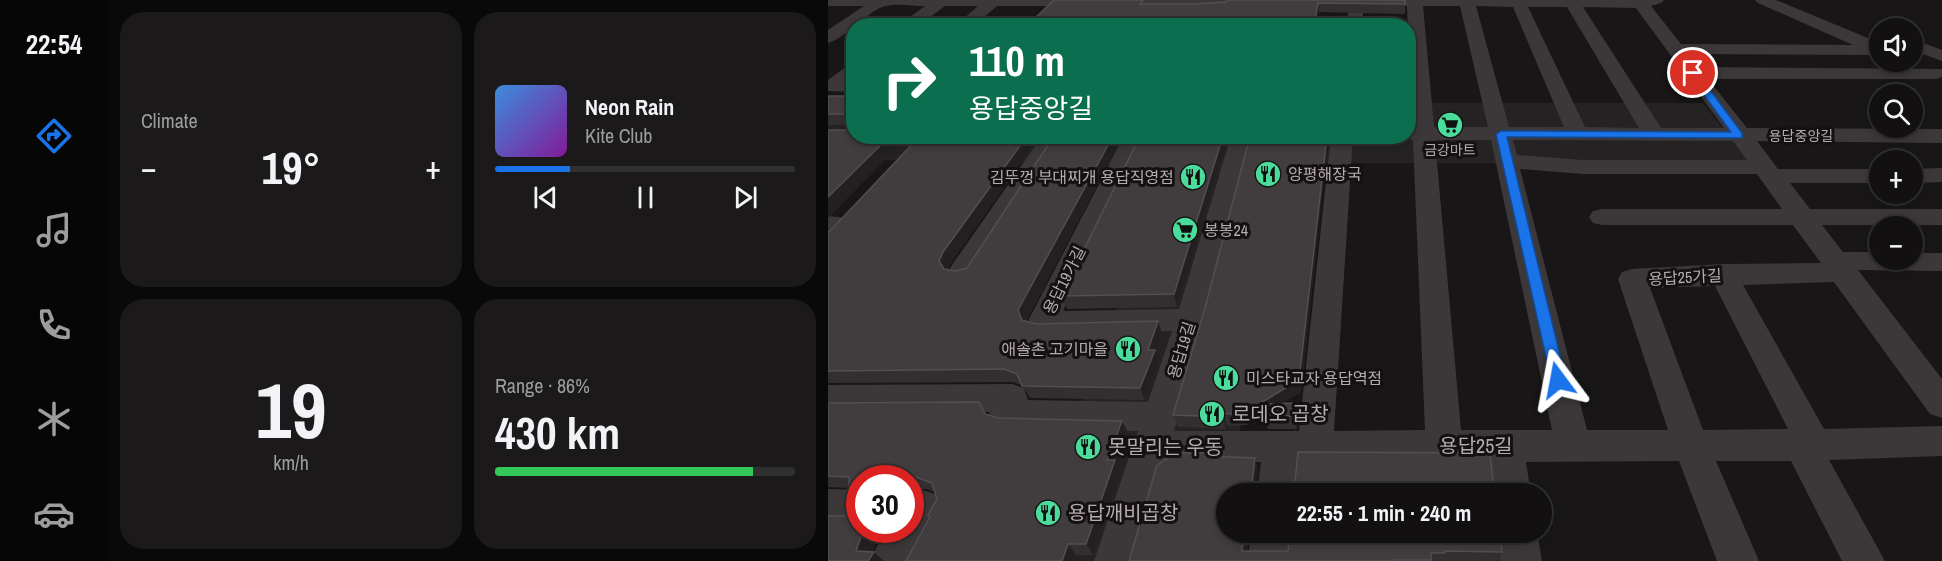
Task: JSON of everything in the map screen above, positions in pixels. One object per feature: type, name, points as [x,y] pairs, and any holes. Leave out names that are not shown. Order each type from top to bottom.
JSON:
[{"type":"street","points":[[917,18],[942,0]]},
{"type":"street","points":[[1763,0],[1869,44]]},
{"type":"street","points":[[1799,0],[1869,28]]},
{"type":"street","points":[[828,1],[1285,1]]},
{"type":"street","points":[[857,18],[881,1]]},
{"type":"street","points":[[973,18],[993,1]]},
{"type":"street","points":[[1042,17],[1058,1]]},
{"type":"street","points":[[1128,17],[1140,1]]},
{"type":"street","points":[[1336,1],[1648,1],[1675,49],[1942,404]]},
{"type":"street","points":[[1355,18],[1357,1]]},
{"type":"street","points":[[1467,1],[1504,148],[1573,446]]},
{"type":"street","points":[[1522,1],[1578,135]]},
{"type":"street","points":[[1582,1],[1655,136]]},
{"type":"street","points":[[1415,2],[1415,18]]},
{"type":"street","points":[[828,39],[846,26]]},
{"type":"street","points":[[1923,38],[1932,35]]},
{"type":"street","points":[[828,39],[846,40]]},
{"type":"street","points":[[1675,49],[1869,49]]},
{"type":"street","points":[[1923,52],[1940,68]]},
{"type":"street","points":[[1923,65],[1940,68]]},
{"type":"street","points":[[1416,68],[1417,133],[1444,446]]},
{"type":"street","points":[[1693,73],[1940,68]]},
{"type":"street","points":[[846,76],[833,86],[846,86]]},
{"type":"street","name":"용답중앙길","points":[[1417,133],[1504,148],[1578,135],[1942,136]]},
{"type":"street","points":[[962,272],[1048,144]]},
{"type":"street","name":"용답19가길","points":[[1132,144],[1042,323],[1191,320]]},
{"type":"street","name":"용답19길","points":[[1115,561],[1191,320],[1240,144]]},
{"type":"street","points":[[1281,483],[1298,447],[1341,144]]},
{"type":"street","points":[[1504,148],[1583,166],[1869,176]]},
{"type":"street","points":[[1923,176],[1942,176]]},
{"type":"street","points":[[1602,217],[1942,217]]},
{"type":"street","name":"용답25가길","points":[[1692,445],[1632,279],[1942,262]]},
{"type":"street","points":[[1723,274],[1864,561]]},
{"type":"street","name":"용답25길","points":[[828,399],[1012,398],[1006,414],[1298,447],[1807,445],[1942,441]]},
{"type":"street","points":[[1692,445],[1738,561]]},
{"type":"street","points":[[1505,446],[1510,483]]},
{"type":"street","points":[[828,507],[846,508]]},
{"type":"street","points":[[892,561],[904,543]]},
{"type":"street","points":[[1268,561],[1270,543]]},
{"type":"street","points":[[1519,543],[1521,561]]},
{"type":"shaded area","points":[[1416,103],[1703,103],[1752,164],[1295,163],[1229,483],[1216,483],[1217,543],[1213,561],[1020,561],[1172,166],[828,159],[828,104],[846,104],[846,144],[1416,144]]},
{"type":"building","points":[[1054,0],[1143,0],[1140,4],[1195,4],[1226,2],[1227,0],[1405,0],[1405,4],[1318,3],[1315,18],[1035,18]]},
{"type":"building","points":[[828,96],[846,96],[846,114],[828,114]]},
{"type":"building","points":[[828,130],[846,130],[846,144],[882,144],[828,197]]},
{"type":"building","points":[[912,144],[1021,144],[943,252],[939,261],[944,269],[955,271],[967,268],[1049,144],[1109,144],[1018,310],[1022,320],[1036,324],[1158,321],[1148,350],[1155,350],[1140,388],[1022,386],[1017,374],[1004,369],[828,371],[828,232]]},
{"type":"building","points":[[1136,144],[1221,144],[1174,294],[1061,296]]},
{"type":"building","points":[[1248,144],[1326,144],[1299,380],[1244,413],[1223,414],[1223,417],[1173,415],[1205,308]]},
{"type":"building","points":[[979,402],[985,414],[998,418],[1122,421],[1107,460],[1115,460],[1086,544],[1068,544],[1062,561],[906,561],[916,543],[924,543],[924,528],[937,499],[932,483],[924,480],[924,465],[846,465],[846,477],[828,476],[828,403]]},
{"type":"building","points":[[1296,403],[1295,416],[1265,416],[1267,404]]},
{"type":"building","points":[[1298,452],[1490,453],[1493,482],[1501,483],[1294,483]]},
{"type":"building","points":[[1176,453],[1209,453],[1207,456],[1255,458],[1252,483],[1216,483],[1216,543],[1243,543],[1242,551],[1288,551],[1289,543],[1501,543],[1502,552],[1445,551],[1445,553],[1431,553],[1431,560],[1394,561],[1129,561],[1157,465]]},
{"type":"building","points":[[828,516],[846,516],[846,543],[859,543],[856,551],[874,552],[868,561],[828,561]]},
{"type":"place","name":"금강마트","points":[[1450,125]]},
{"type":"place","name":"양평해장국","points":[[1268,174]]},
{"type":"place","name":"김뚜껑 부대찌개 용답직영점","points":[[1193,177]]},
{"type":"place","name":"봉봉24","points":[[1185,230]]},
{"type":"place","name":"애솔촌 고기마을","points":[[1128,349]]},
{"type":"place","name":"미스타교자 용답역점","points":[[1226,378]]},
{"type":"place","name":"로데오 곱창","points":[[1212,414]]},
{"type":"place","name":"못말리는 우동","points":[[1088,447]]},
{"type":"place","name":"용답깨비곱창","points":[[1048,513]]},
{"type":"route","points":[[1558,380],[1501,134],[1739,135],[1693,73]]}]
